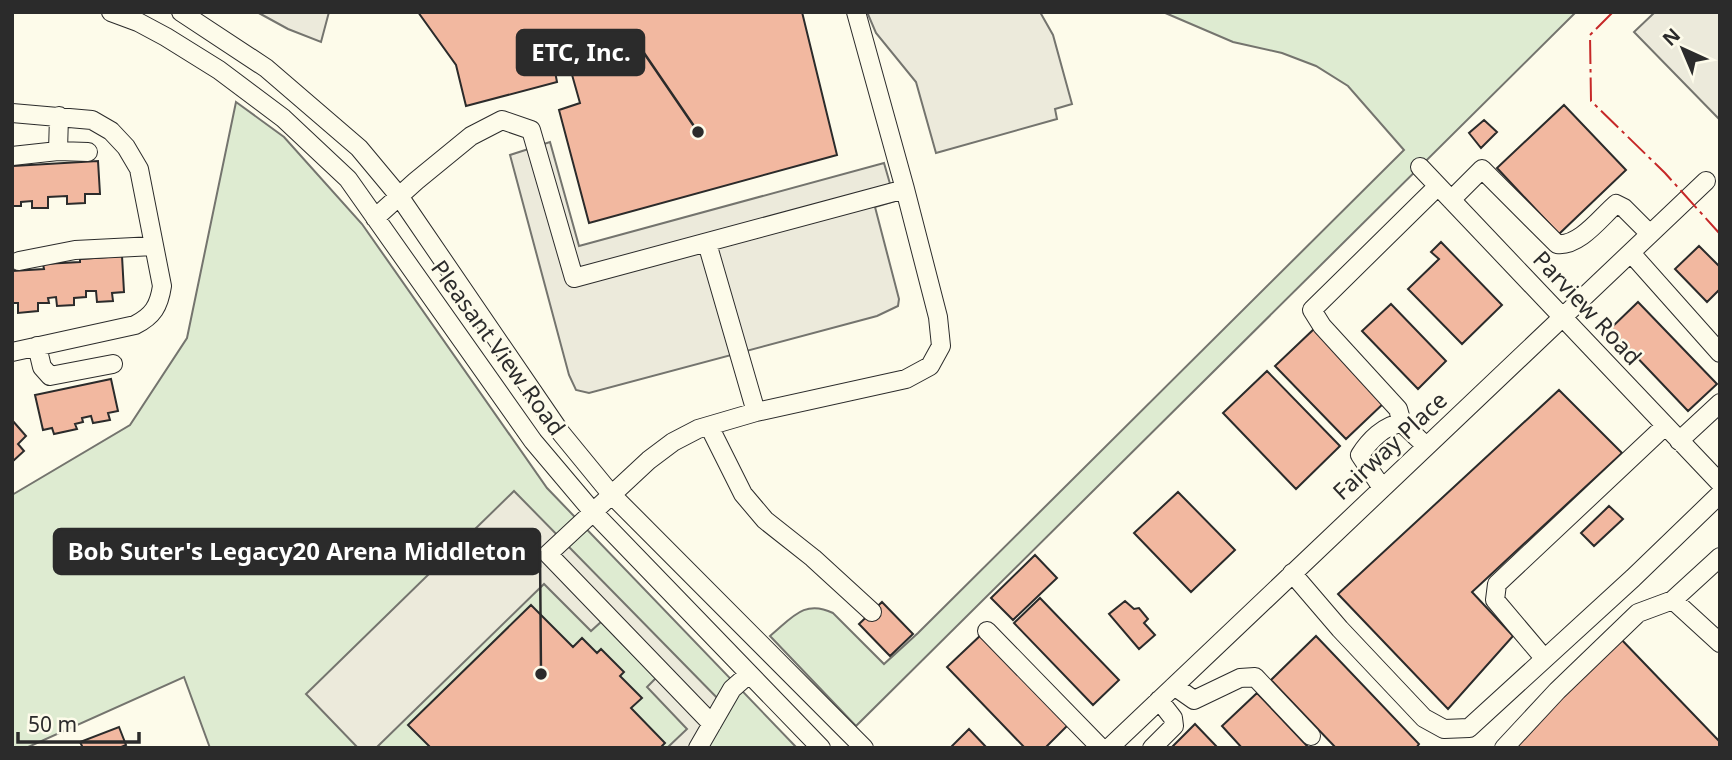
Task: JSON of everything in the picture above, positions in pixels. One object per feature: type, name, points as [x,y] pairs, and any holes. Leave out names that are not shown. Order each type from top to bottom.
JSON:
[{"type":"street","name":"Pleasant View Road","points":[[111,12],[166,37],[219,70],[283,118],[348,179],[533,441],[593,512],[821,748]]},
{"type":"street","name":"Pleasant View Road","points":[[182,12],[266,68],[359,148],[399,196],[561,433],[611,494],[864,748]]},
{"type":"street","points":[[166,37],[182,12]]},
{"type":"street","points":[[712,724],[548,554],[611,494],[673,442],[709,426],[756,412],[906,380],[930,366],[941,346],[938,317],[856,12]]},
{"type":"street","points":[[12,113],[92,120],[111,131],[126,147],[139,169],[162,286],[160,302],[149,318],[135,324],[12,352]]},
{"type":"street","points":[[58,151],[59,116]]},
{"type":"street","points":[[375,218],[471,136],[502,120],[531,130],[574,278],[905,189]]},
{"type":"street","points":[[12,156],[58,151],[88,152]]},
{"type":"street","name":"Parview Road","points":[[1420,167],[1720,483]]},
{"type":"street","points":[[1451,200],[1482,169],[1557,244],[1564,245],[1577,239],[1616,204],[1624,208],[1650,234]]},
{"type":"street","name":"Fairway Place","points":[[1110,747],[1706,181]]},
{"type":"street","points":[[1426,446],[1402,423],[1398,409],[1322,326],[1312,310],[1438,186]]},
{"type":"street","points":[[707,243],[756,412]]},
{"type":"street","points":[[19,261],[75,250],[154,246]]},
{"type":"street","points":[[1631,253],[1720,353]]},
{"type":"street","points":[[37,346],[42,367],[50,376],[113,364]]},
{"type":"street","points":[[1679,441],[1720,402]]},
{"type":"street","points":[[1382,488],[1360,455],[1366,446],[1391,424],[1402,423]]},
{"type":"street","points":[[709,426],[743,494],[765,520],[813,558],[872,612]]},
{"type":"street","points":[[1544,658],[1495,600],[1497,584],[1665,426]]},
{"type":"street","points":[[1292,573],[1340,629],[1424,718],[1444,729],[1469,729],[1720,494]]},
{"type":"street","points":[[1504,748],[1557,691],[1638,613],[1673,600],[1720,557]]},
{"type":"street","points":[[1673,600],[1720,643]]},
{"type":"street","points":[[987,631],[1110,747]]},
{"type":"street","points":[[698,748],[732,689],[749,674]]},
{"type":"street","points":[[1174,686],[1194,700],[1240,678],[1255,677],[1311,736]]},
{"type":"street","points":[[1152,748],[1174,726],[1173,718],[1159,700]]},
{"type":"green space","points":[[1163,12],[1576,12],[856,726],[770,636],[806,609],[823,609],[833,613],[884,664],[1404,150],[1348,86],[1316,66],[1282,53],[1233,42]]},
{"type":"green space","points":[[236,102],[284,137],[362,224],[547,488],[797,748],[210,748],[184,677],[26,748],[12,748],[12,495],[130,425],[187,338]]},
{"type":"shaded area","points":[[257,12],[329,12],[321,42],[288,29]]},
{"type":"shaded area","points":[[867,12],[1040,12],[1053,35],[1072,104],[1055,109],[1057,119],[936,153],[916,82],[876,33]]},
{"type":"shaded area","points":[[1655,12],[1720,12],[1720,120],[1634,32]]},
{"type":"shaded area","points":[[550,142],[579,246],[884,163],[895,201],[875,207],[899,299],[898,306],[877,316],[589,393],[576,390],[569,375],[510,155]]},
{"type":"shaded area","points":[[514,491],[728,709],[705,748],[667,748],[687,729],[647,687],[656,678],[601,622],[591,631],[544,584],[376,748],[358,748],[306,694]]},
{"type":"building","points":[[418,12],[802,12],[837,155],[589,223],[559,110],[580,103],[567,57],[553,61],[557,82],[466,106],[456,65]]},
{"type":"building","points":[[1564,105],[1626,170],[1559,234],[1497,168]]},
{"type":"building","points":[[1484,120],[1497,132],[1481,148],[1469,133]]},
{"type":"building","points":[[98,161],[100,194],[85,194],[85,203],[67,204],[67,196],[48,197],[48,208],[32,208],[32,201],[21,202],[21,206],[12,206],[13,166]]},
{"type":"building","points":[[1441,242],[1502,305],[1462,344],[1408,289],[1439,259],[1431,252]]},
{"type":"building","points":[[1699,246],[1720,267],[1720,289],[1707,302],[1675,269]]},
{"type":"building","points":[[122,256],[124,292],[112,293],[113,301],[97,302],[96,291],[86,291],[86,297],[74,298],[74,305],[57,306],[56,297],[48,298],[49,303],[38,303],[38,311],[18,313],[18,303],[12,303],[12,271],[44,269],[43,264]]},
{"type":"building","points":[[1638,302],[1717,384],[1688,411],[1610,329]]},
{"type":"building","points":[[1391,304],[1446,361],[1418,389],[1362,331]]},
{"type":"building","points":[[1314,329],[1385,402],[1346,439],[1275,366]]},
{"type":"building","points":[[1267,371],[1340,446],[1296,489],[1223,413]]},
{"type":"building","points":[[111,379],[118,411],[108,413],[110,420],[93,423],[91,416],[82,418],[83,422],[75,424],[77,429],[54,434],[52,428],[43,430],[35,395]]},
{"type":"building","points":[[1559,390],[1622,453],[1472,592],[1513,636],[1448,709],[1338,594]]},
{"type":"building","points":[[12,420],[26,436],[18,444],[24,451],[12,462]]},
{"type":"building","points":[[1178,492],[1235,550],[1191,592],[1134,533]]},
{"type":"building","points":[[1609,506],[1623,519],[1594,546],[1581,533]]},
{"type":"building","points":[[1035,555],[1057,578],[1013,620],[991,598]]},
{"type":"building","points":[[1040,598],[1119,680],[1093,705],[1014,623]]},
{"type":"building","points":[[1125,601],[1134,609],[1139,608],[1148,619],[1144,623],[1155,635],[1139,649],[1109,614]]},
{"type":"building","points":[[882,602],[913,634],[890,656],[859,624]]},
{"type":"building","points":[[531,605],[573,647],[582,638],[597,653],[601,649],[624,672],[620,676],[642,698],[631,708],[665,743],[660,748],[431,748],[408,725]]},
{"type":"building","points":[[982,634],[1069,724],[1045,748],[1025,748],[947,667]]},
{"type":"building","points":[[1316,636],[1419,744],[1416,748],[1336,748],[1271,680]]},
{"type":"building","points":[[1619,637],[1720,742],[1720,748],[1511,748]]},
{"type":"building","points":[[1257,693],[1309,748],[1242,748],[1222,726]]},
{"type":"building","points":[[1195,724],[1218,748],[1171,748]]},
{"type":"building","points":[[119,727],[126,745],[119,748],[83,748],[80,742]]},
{"type":"building","points":[[969,729],[987,748],[951,747]]},
{"type":"power","points":[[1613,12],[1590,35],[1591,101],[1665,173],[1720,234]]},
{"type":"place","name":"ETC, Inc.","points":[[698,132]]},
{"type":"place","name":"Bob Suter's Legacy20 Arena Middleton","points":[[541,674]]}]
